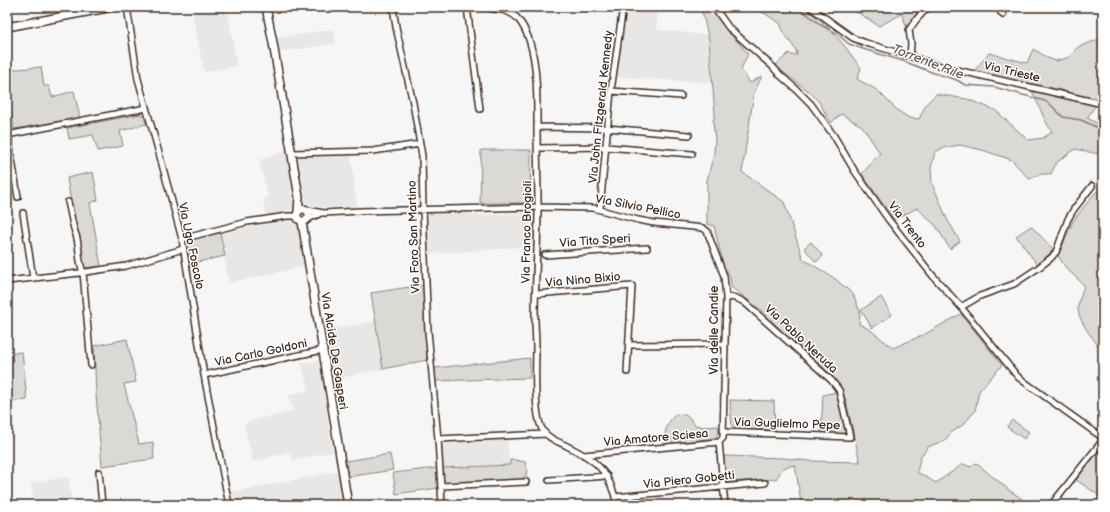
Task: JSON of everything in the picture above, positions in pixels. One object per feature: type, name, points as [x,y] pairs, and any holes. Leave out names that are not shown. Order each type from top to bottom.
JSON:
[{"type":"main road","points":[[7,27],[98,8],[113,7]]},
{"type":"main road","points":[[266,7],[298,197],[302,212],[299,220],[305,220]]},
{"type":"main road","name":"Via Alcide De Gasperi","points":[[302,212],[310,216],[305,220],[323,350],[348,505]]},
{"type":"street","name":"Via Ugo Foscolo","points":[[127,7],[138,79],[182,239],[204,375],[229,505]]},
{"type":"street","name":"Via Foro San Martino","points":[[393,7],[413,103],[422,156],[428,331],[438,439],[442,505]]},
{"type":"street","points":[[467,7],[480,109]]},
{"type":"street","name":"Via Franco Brogioli","points":[[482,7],[510,13],[517,18],[527,34],[532,48],[535,66],[540,255],[536,294],[536,377],[538,415],[540,425],[546,434]]},
{"type":"street","name":"Via John Fitzgerald Kennedy","points":[[600,209],[611,91],[623,7]]},
{"type":"street","name":"Via Trento","points":[[714,7],[729,28],[772,66],[811,104],[834,136],[854,170],[888,218],[933,276],[961,307],[1018,377],[1103,439]]},
{"type":"street","name":"Via Trieste","points":[[810,7],[853,38],[885,49],[944,67],[1103,104]]},
{"type":"street","points":[[910,56],[911,44],[909,30],[928,7]]},
{"type":"street","points":[[997,7],[1003,15]]},
{"type":"street","points":[[611,91],[681,96]]},
{"type":"street","points":[[18,197],[7,135],[146,108]]},
{"type":"street","points":[[537,127],[607,128],[689,135]]},
{"type":"street","points":[[291,153],[373,151],[420,144]]},
{"type":"street","points":[[538,148],[606,148],[692,154]]},
{"type":"street","points":[[961,307],[980,296],[1014,284],[1051,258],[1056,252],[1068,219],[1092,186]]},
{"type":"street","points":[[68,202],[83,272],[91,365]]},
{"type":"street","name":"Via Silvio Pellico","points":[[182,239],[247,222],[287,216],[302,212],[324,213],[360,210],[538,207],[593,208],[638,220],[702,228],[706,231]]},
{"type":"street","points":[[23,213],[33,278]]},
{"type":"street","name":"Via Silvio Pellico","points":[[305,220],[324,213]]},
{"type":"street","name":"Via delle Candie","points":[[706,231],[724,276],[726,297],[723,432]]},
{"type":"street","name":"Via Tito Speri","points":[[540,255],[646,248]]},
{"type":"street","points":[[7,281],[126,266],[183,249]]},
{"type":"street","name":"Via Nino Bixio","points":[[536,294],[632,286],[630,345]]},
{"type":"street","name":"Via Pablo Neruda","points":[[726,297],[736,298],[744,302],[831,380],[838,390],[850,437]]},
{"type":"street","points":[[627,372],[630,345],[725,344]]},
{"type":"street","name":"Via Carlo Goldoni","points":[[204,375],[323,350]]},
{"type":"street","name":"Via Guglielmo Pepe","points":[[723,432],[850,437]]},
{"type":"street","name":"Via Amatore Sciesa","points":[[584,454],[719,442],[723,438],[723,432]]},
{"type":"street","points":[[438,439],[546,434],[584,454],[598,465],[607,476],[617,505]]},
{"type":"street","points":[[1051,505],[1103,439]]},
{"type":"street","points":[[719,442],[725,505]]},
{"type":"street","points":[[99,472],[102,505]]},
{"type":"street","points":[[549,480],[607,476]]},
{"type":"street","points":[[441,486],[526,482]]},
{"type":"street","name":"Via Piero Gobetti","points":[[615,497],[765,483]]},
{"type":"shaded area","points":[[191,7],[227,7],[237,66],[204,72]]},
{"type":"shaded area","points":[[626,7],[657,7],[657,30],[708,35],[712,83],[617,77]]},
{"type":"shaded area","points":[[701,7],[708,7],[748,54],[741,69],[750,83],[762,76],[754,93],[742,172],[784,202],[803,259],[834,278],[853,294],[860,312],[859,324],[869,329],[893,348],[925,334],[961,314],[1002,365],[979,391],[975,411],[963,425],[952,432],[945,440],[928,447],[921,456],[917,472],[936,483],[963,464],[971,467],[976,463],[1009,490],[1031,505],[789,505],[801,503],[795,465],[783,468],[776,479],[726,482],[721,457],[726,456],[783,458],[809,461],[860,462],[846,401],[841,387],[823,367],[790,339],[762,311],[731,287],[730,276],[724,268],[714,226],[707,224],[707,180],[714,153],[715,140],[713,121],[715,115],[709,40]]},
{"type":"shaded area","points":[[754,7],[803,7],[823,22],[843,44],[861,68],[857,79],[877,90],[897,110],[909,118],[919,119],[926,104],[936,94],[967,99],[995,110],[1028,140],[1043,138],[1052,132],[1032,91],[1095,106],[1087,118],[1103,126],[1103,155],[1075,149],[1056,163],[1051,174],[1042,174],[1029,179],[1012,160],[982,150],[960,145],[943,148],[935,152],[931,168],[932,183],[947,219],[960,241],[950,249],[936,226],[917,208],[894,220],[862,174],[880,153],[862,126],[841,114],[831,123],[819,102],[811,93],[775,66],[789,53],[791,55],[797,55],[796,50],[785,35],[780,23]]},
{"type":"shaded area","points":[[849,7],[922,7],[906,26],[902,14],[879,26]]},
{"type":"shaded area","points":[[334,29],[336,44],[279,52],[276,38]]},
{"type":"shaded area","points":[[1103,39],[1103,101],[1048,87],[973,72],[989,53],[1027,63],[1033,49],[1056,61],[1067,58],[1078,47]]},
{"type":"shaded area","points":[[41,67],[44,86],[49,86],[52,97],[74,91],[80,118],[14,129],[7,86],[7,70]]},
{"type":"shaded area","points":[[141,114],[144,116],[146,124],[120,131],[123,146],[98,151],[93,135],[69,139],[67,128]]},
{"type":"shaded area","points":[[287,150],[297,209],[266,216],[263,199],[268,198],[259,160]]},
{"type":"shaded area","points":[[481,150],[531,150],[530,203],[480,203]]},
{"type":"shaded area","points":[[297,155],[351,155],[357,208],[314,207],[303,201],[296,157]]},
{"type":"shaded area","points":[[93,172],[98,200],[90,203],[101,266],[82,268],[67,178]]},
{"type":"shaded area","points":[[1103,187],[1103,352],[1088,332],[1079,315],[1079,301],[1084,285],[1066,268],[1058,256],[1073,221],[1094,194]]},
{"type":"shaded area","points":[[429,213],[471,213],[472,215],[534,213],[534,246],[429,254],[427,217]]},
{"type":"shaded area","points":[[292,219],[299,226],[307,266],[229,283],[220,233]]},
{"type":"shaded area","points":[[1031,226],[1054,250],[1037,264],[1016,236]]},
{"type":"shaded area","points":[[220,233],[225,256],[189,264],[185,248],[187,242],[192,239]]},
{"type":"shaded area","points":[[811,242],[823,256],[816,262],[804,248]]},
{"type":"shaded area","points":[[423,285],[427,360],[383,369],[371,293]]},
{"type":"shaded area","points":[[881,297],[892,315],[872,328],[861,310]]},
{"type":"shaded area","points":[[376,321],[383,369],[335,379],[327,330]]},
{"type":"shaded area","points":[[127,339],[136,382],[124,384],[139,444],[153,442],[154,459],[102,466],[96,395],[94,346]]},
{"type":"shaded area","points":[[22,352],[27,400],[7,402],[7,354]]},
{"type":"shaded area","points":[[530,358],[530,378],[435,381],[435,368]]},
{"type":"shaded area","points":[[319,360],[325,385],[322,386],[326,402],[332,452],[293,460],[290,452],[253,462],[244,424],[258,419],[293,411],[288,395],[309,390],[301,363]]},
{"type":"shaded area","points":[[836,392],[846,435],[821,432],[823,395]]},
{"type":"shaded area","points":[[730,400],[774,401],[775,430],[732,429]]},
{"type":"shaded area","points":[[676,414],[689,417],[695,425],[704,427],[718,426],[719,432],[715,438],[668,444],[665,436],[666,428],[670,420]]},
{"type":"shaded area","points":[[1012,420],[1029,432],[1024,439],[1007,427]]},
{"type":"shaded area","points":[[507,439],[510,465],[441,468],[441,447],[445,443]]},
{"type":"shaded area","points":[[1103,446],[1103,498],[1076,480]]},
{"type":"shaded area","points":[[390,454],[393,470],[347,477],[345,461]]},
{"type":"shaded area","points":[[510,460],[525,462],[527,469],[526,476],[518,481],[447,484],[443,480],[441,468],[510,465]]},
{"type":"shaded area","points":[[437,468],[438,488],[396,494],[393,473]]},
{"type":"shaded area","points":[[339,471],[344,505],[234,505],[231,492]]},
{"type":"shaded area","points":[[68,477],[73,505],[34,505],[31,483]]},
{"type":"waterway","name":"Torrente Rile","points":[[798,7],[821,25],[836,33],[849,44],[957,80],[965,85],[994,87],[1045,101],[1063,117],[1081,120],[1103,130]]}]
